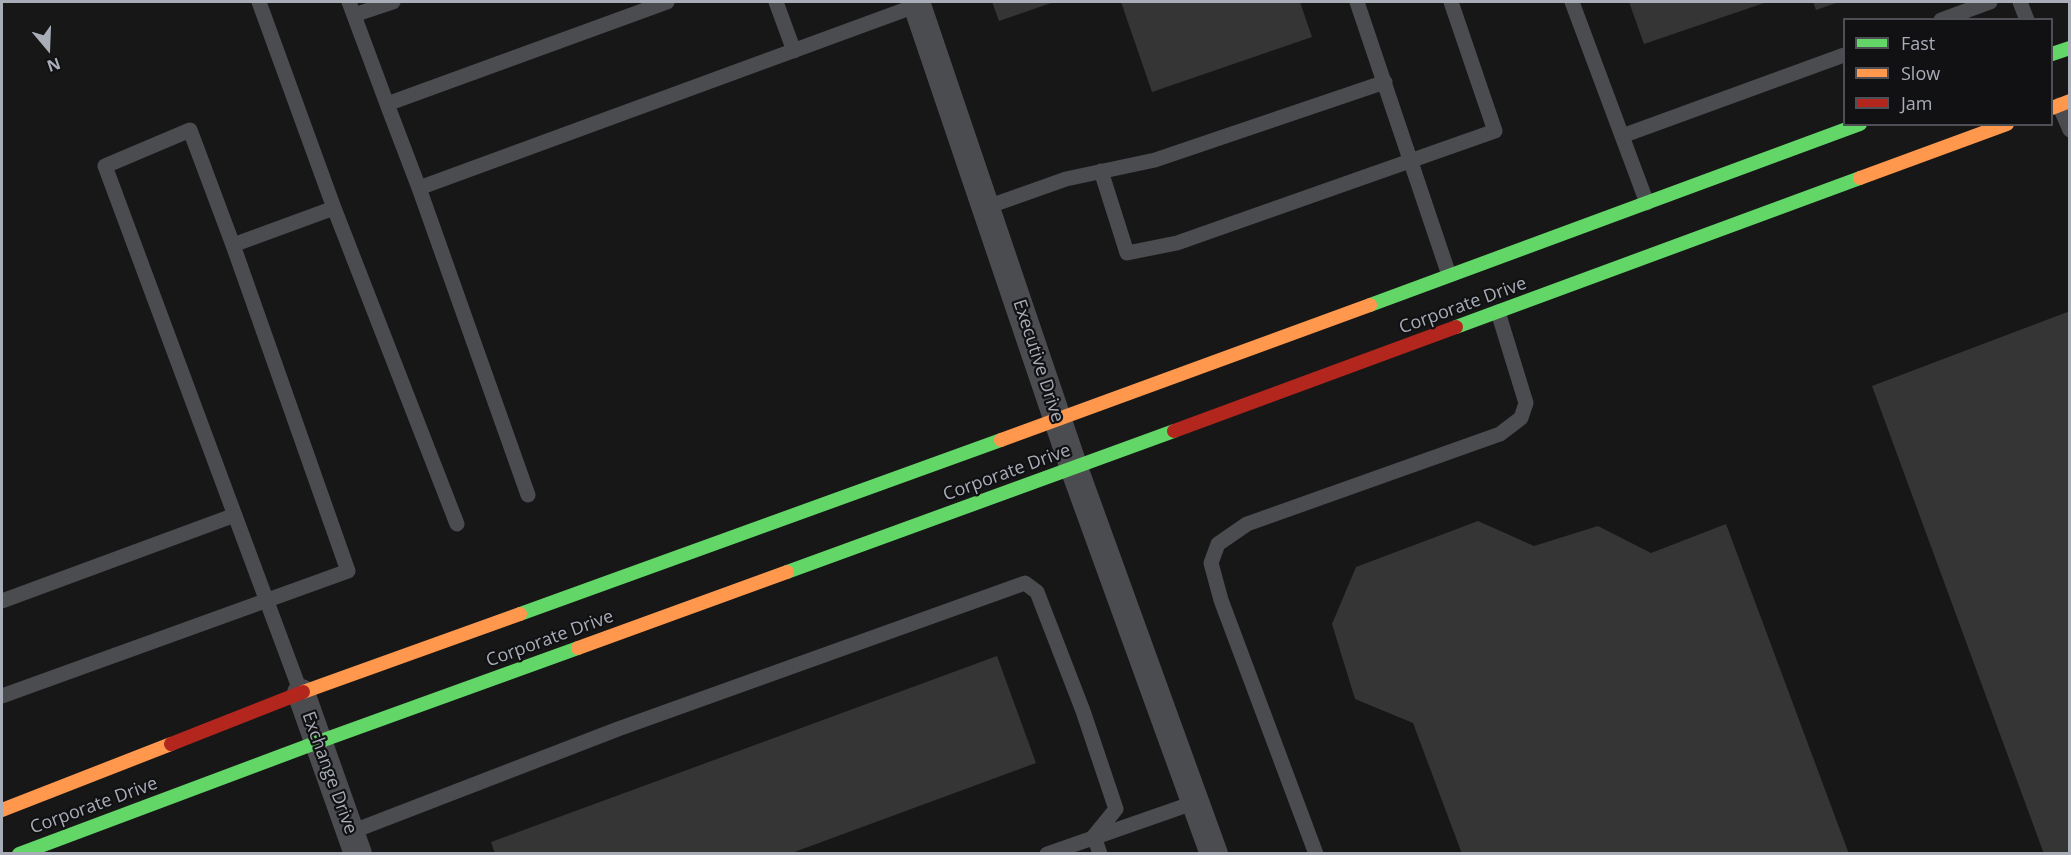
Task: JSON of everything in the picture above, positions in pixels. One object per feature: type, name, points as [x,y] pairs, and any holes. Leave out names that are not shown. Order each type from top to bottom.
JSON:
[{"type":"street","name":"Executive Drive","points":[[917,4],[1057,420],[1214,854]]},
{"type":"street","points":[[2053,54],[2070,48]]},
{"type":"street","name":"Corporate Drive","points":[[2,810],[301,693],[1057,420],[1855,126]]},
{"type":"street","name":"Corporate Drive","points":[[19,854],[318,742],[1074,468],[2002,126]]},
{"type":"street","name":"Exchange Drive","points":[[301,693],[354,843]]},
{"type":"lane","points":[[259,2],[334,208],[457,524]]},
{"type":"lane","points":[[393,2],[352,8],[419,188],[528,495]]},
{"type":"lane","points":[[387,104],[667,2]]},
{"type":"lane","points":[[776,2],[794,51]]},
{"type":"lane","points":[[1357,2],[1449,275]]},
{"type":"lane","points":[[1101,171],[1127,253],[1177,243],[1494,131],[1451,2]]},
{"type":"lane","points":[[1572,2],[1647,203]]},
{"type":"lane","points":[[1946,18],[1990,2]]},
{"type":"lane","points":[[2020,2],[2026,18]]},
{"type":"lane","points":[[419,188],[917,4]]},
{"type":"lane","points":[[1622,136],[1843,56]]},
{"type":"lane","points":[[987,207],[1066,179],[1155,160],[1385,82]]},
{"type":"lane","points":[[2,696],[266,599],[348,571],[190,130],[105,166],[235,515],[266,599],[301,693]]},
{"type":"lane","points":[[233,245],[334,208]]},
{"type":"lane","points":[[1316,854],[1221,600],[1211,563],[1218,544],[1247,524],[1500,434],[1521,418],[1526,403],[1497,312]]},
{"type":"lane","points":[[2,601],[235,515]]},
{"type":"lane","points":[[354,843],[618,729],[1025,583],[1037,592],[1083,711],[1116,809],[1094,837]]},
{"type":"lane","points":[[1047,854],[1196,802]]},
{"type":"lane","points":[[1094,837],[1100,854]]},
{"type":"building","points":[[992,2],[1054,2],[999,21]]},
{"type":"building","points":[[1121,2],[1300,2],[1312,37],[1152,92]]},
{"type":"building","points":[[1629,2],[1767,2],[1644,44]]},
{"type":"building","points":[[1813,2],[1839,2],[1816,10]]},
{"type":"building","points":[[2070,311],[2070,854],[2044,854],[1872,386]]},
{"type":"building","points":[[1478,521],[1534,546],[1598,526],[1651,553],[1726,524],[1849,854],[1462,854],[1413,723],[1355,699],[1332,624],[1356,567]]},
{"type":"building","points":[[997,656],[1036,763],[789,854],[495,854],[491,842]]},
{"type":"traffic: fast","points":[[2053,54],[2070,48]]},
{"type":"traffic: fast","points":[[1370,305],[1855,126]]},
{"type":"traffic: fast","points":[[1456,327],[1860,178]]},
{"type":"traffic: fast","points":[[787,572],[1174,431]]},
{"type":"traffic: fast","points":[[520,614],[1001,440]]},
{"type":"traffic: fast","points":[[19,854],[578,648]]},
{"type":"traffic: slow","points":[[2053,108],[2070,101]]},
{"type":"traffic: slow","points":[[1860,178],[2002,126]]},
{"type":"traffic: slow","points":[[1001,440],[1370,305]]},
{"type":"traffic: slow","points":[[578,648],[787,572]]},
{"type":"traffic: slow","points":[[303,692],[520,614]]},
{"type":"traffic: slow","points":[[2,810],[171,744]]},
{"type":"traffic: jam","points":[[1174,431],[1456,327]]},
{"type":"traffic: jam","points":[[171,744],[303,692]]}]
